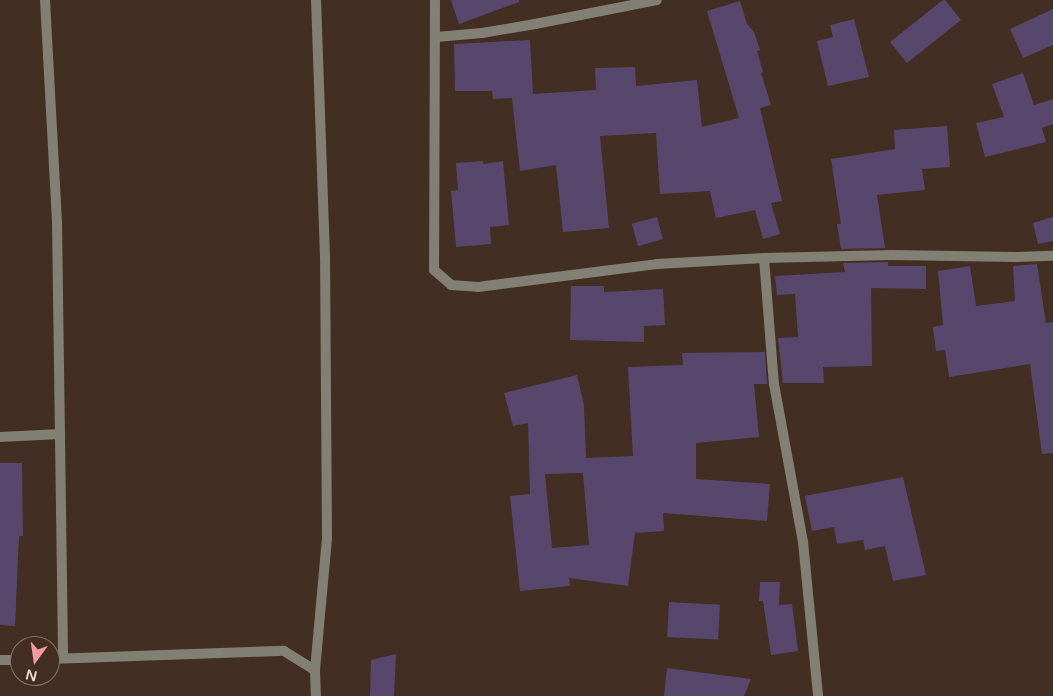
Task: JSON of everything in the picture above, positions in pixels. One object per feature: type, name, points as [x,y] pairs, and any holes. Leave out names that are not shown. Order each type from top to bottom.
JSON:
[{"type":"street","points":[[45,0],[57,222],[63,658]]},
{"type":"street","points":[[316,0],[325,257],[327,538],[315,670],[316,696]]},
{"type":"street","points":[[434,0],[436,37],[434,270],[451,286],[478,287],[657,264],[764,258],[892,255],[1015,258],[1053,256]]},
{"type":"street","points":[[436,37],[518,27],[657,0]]},
{"type":"street","points":[[764,258],[774,384],[803,542],[818,696]]},
{"type":"street","points":[[0,436],[60,434]]},
{"type":"street","points":[[60,658],[284,651],[315,670]]},
{"type":"building","points":[[451,0],[519,0],[519,2],[459,24]]},
{"type":"building","points":[[943,0],[961,20],[907,63],[890,42]]},
{"type":"building","points":[[740,1],[747,24],[754,32],[760,50],[757,51],[763,72],[761,73],[771,105],[760,108],[782,201],[771,203],[780,234],[763,239],[755,210],[716,218],[710,191],[660,194],[656,133],[600,136],[609,228],[563,232],[556,165],[520,171],[512,98],[493,99],[492,91],[455,91],[454,44],[530,40],[533,94],[596,90],[595,68],[635,67],[636,86],[697,80],[702,127],[739,118],[707,11]]},
{"type":"building","points":[[1053,9],[1053,45],[1023,58],[1010,29]]},
{"type":"building","points":[[854,19],[869,77],[828,86],[817,41],[833,37],[830,25]]},
{"type":"building","points":[[1023,73],[1034,105],[1053,99],[1053,124],[1042,128],[1046,142],[985,157],[976,123],[1004,117],[992,84]]},
{"type":"building","points":[[947,126],[950,167],[922,169],[925,190],[877,195],[885,248],[841,249],[837,224],[841,224],[831,159],[895,149],[894,130]]},
{"type":"building","points":[[483,161],[484,164],[503,161],[509,225],[490,227],[491,244],[456,247],[451,191],[458,190],[456,163]]},
{"type":"building","points":[[657,217],[663,239],[638,246],[632,224]]},
{"type":"building","points":[[1053,217],[1053,241],[1038,244],[1033,223]]},
{"type":"building","points":[[888,262],[888,266],[926,266],[926,289],[871,288],[872,366],[823,367],[824,383],[783,383],[778,338],[798,337],[795,294],[777,295],[775,276],[845,272],[843,263]]},
{"type":"building","points":[[1037,264],[1046,323],[1053,322],[1053,453],[1042,454],[1030,364],[949,377],[945,350],[936,351],[933,327],[943,325],[938,271],[970,266],[976,306],[1015,301],[1013,266]]},
{"type":"building","points":[[571,286],[604,286],[604,292],[663,289],[665,325],[644,326],[644,342],[570,340]]},
{"type":"building","points":[[765,352],[767,384],[754,384],[759,437],[696,443],[696,479],[770,484],[767,521],[663,513],[664,531],[635,533],[628,586],[569,578],[570,586],[520,591],[510,496],[530,494],[528,423],[513,426],[504,393],[577,375],[584,405],[586,458],[633,456],[628,367],[683,365],[682,353]],"holes":[[[583,473],[589,545],[552,548],[545,474]]]},
{"type":"building","points":[[0,463],[22,463],[23,536],[19,536],[15,626],[0,625]]},
{"type":"building","points":[[903,477],[926,575],[893,581],[885,546],[865,550],[863,540],[837,544],[834,527],[812,531],[805,496]]},
{"type":"building","points":[[760,582],[780,582],[779,605],[792,604],[798,651],[771,655],[763,601],[759,601]]},
{"type":"building","points":[[669,602],[720,605],[718,640],[667,637]]},
{"type":"building","points":[[396,654],[394,696],[370,696],[371,660]]},
{"type":"building","points":[[667,668],[751,679],[744,696],[664,696]]}]
